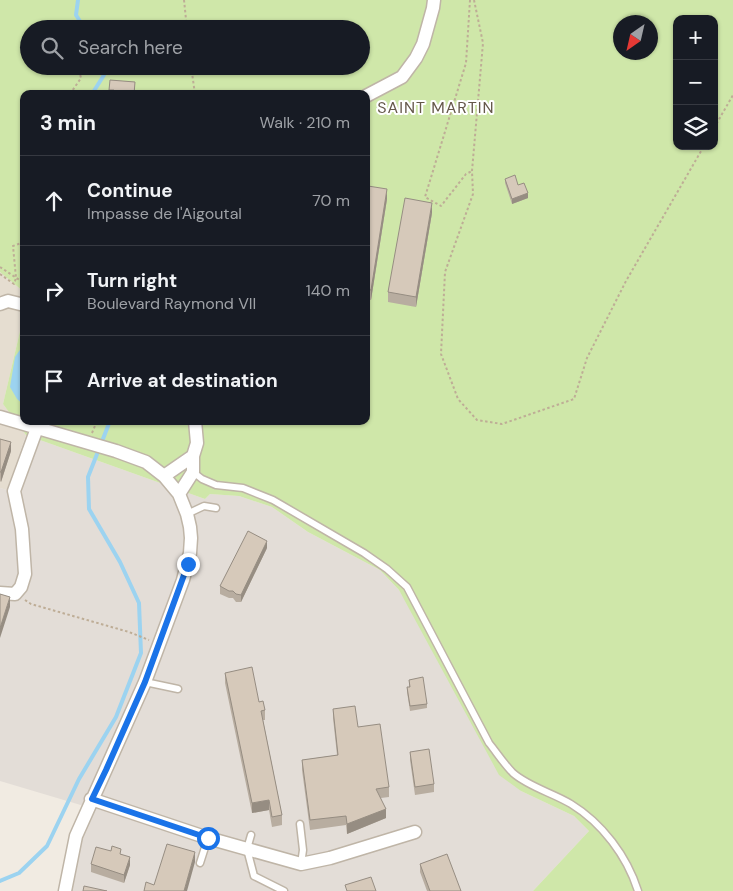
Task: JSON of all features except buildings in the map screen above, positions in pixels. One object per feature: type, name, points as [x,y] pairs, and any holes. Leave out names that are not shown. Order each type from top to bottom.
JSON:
[{"type":"street","points":[[370,94],[402,77],[416,58],[423,44],[434,0]]},
{"type":"street","points":[[0,304],[8,302],[20,304]]},
{"type":"street","points":[[0,417],[20,423]]},
{"type":"street","points":[[27,425],[116,451],[146,462],[164,476],[178,494],[187,514],[192,538],[188,564],[145,682],[76,836],[64,891]]},
{"type":"street","points":[[164,476],[188,459],[197,444],[195,425]]},
{"type":"street","points":[[0,593],[15,594],[22,587],[24,574],[22,529],[14,491],[20,470],[37,428]]},
{"type":"street","points":[[178,494],[193,472],[188,459]]},
{"type":"street","points":[[92,799],[208,838],[302,864],[330,858],[415,832]]},
{"type":"lane","points":[[193,472],[202,479],[216,485],[243,488],[273,500],[364,553],[387,569],[407,587],[489,743],[502,761],[514,774],[571,804],[596,824],[620,851],[638,891]]},
{"type":"lane","points":[[187,514],[204,506],[216,508]]},
{"type":"lane","points":[[145,682],[178,689]]},
{"type":"lane","points":[[300,824],[303,850],[302,864]]},
{"type":"lane","points":[[251,835],[247,850],[254,876],[283,891]]},
{"type":"lane","points":[[200,863],[208,838]]},
{"type":"path","points":[[184,0],[186,20]]},
{"type":"path","points":[[470,0],[466,63],[425,197],[441,206],[466,174],[472,170]]},
{"type":"path","points":[[474,0],[483,43],[472,170],[473,194],[445,272],[441,354],[458,399],[477,420],[502,424],[574,399],[587,358],[626,281],[702,150]]},
{"type":"path","points":[[73,90],[81,78],[80,75]]},
{"type":"path","points":[[192,75],[194,90]]},
{"type":"path","points":[[718,121],[733,95]]},
{"type":"path","points":[[0,274],[14,284],[16,278],[14,246],[20,244]]},
{"type":"path","points":[[0,267],[20,280]]},
{"type":"path","points":[[15,594],[30,604],[145,638]]},
{"type":"shaded area","points":[[0,272],[20,289],[20,331],[3,404],[26,435],[7,490],[0,488]]},
{"type":"shaded area","points":[[26,435],[205,499],[210,494],[239,496],[272,507],[308,532],[380,570],[399,590],[521,791],[574,816],[589,831],[533,891],[69,891],[84,806],[0,781],[0,488],[7,490]]},
{"type":"green space","points":[[0,0],[733,0],[733,891],[533,891],[589,831],[574,816],[521,791],[499,775],[399,590],[380,570],[308,532],[272,507],[239,496],[210,494],[205,499],[26,435],[3,404],[20,331],[20,425],[370,425],[370,90],[20,90],[20,289],[0,272]]},
{"type":"water","points":[[20,350],[20,402],[10,387],[15,357]]},
{"type":"waterway","points":[[78,0],[76,15],[79,20]]},
{"type":"waterway","points":[[95,90],[104,75]]},
{"type":"waterway","points":[[0,881],[19,873],[47,846],[79,779],[116,717],[141,653],[139,603],[120,562],[89,509],[88,477],[108,425]]},
{"type":"district","name":"SAINT MARTIN","points":[[436,107]]},
{"type":"route","points":[[188,564],[145,682],[92,799],[208,838]]}]
